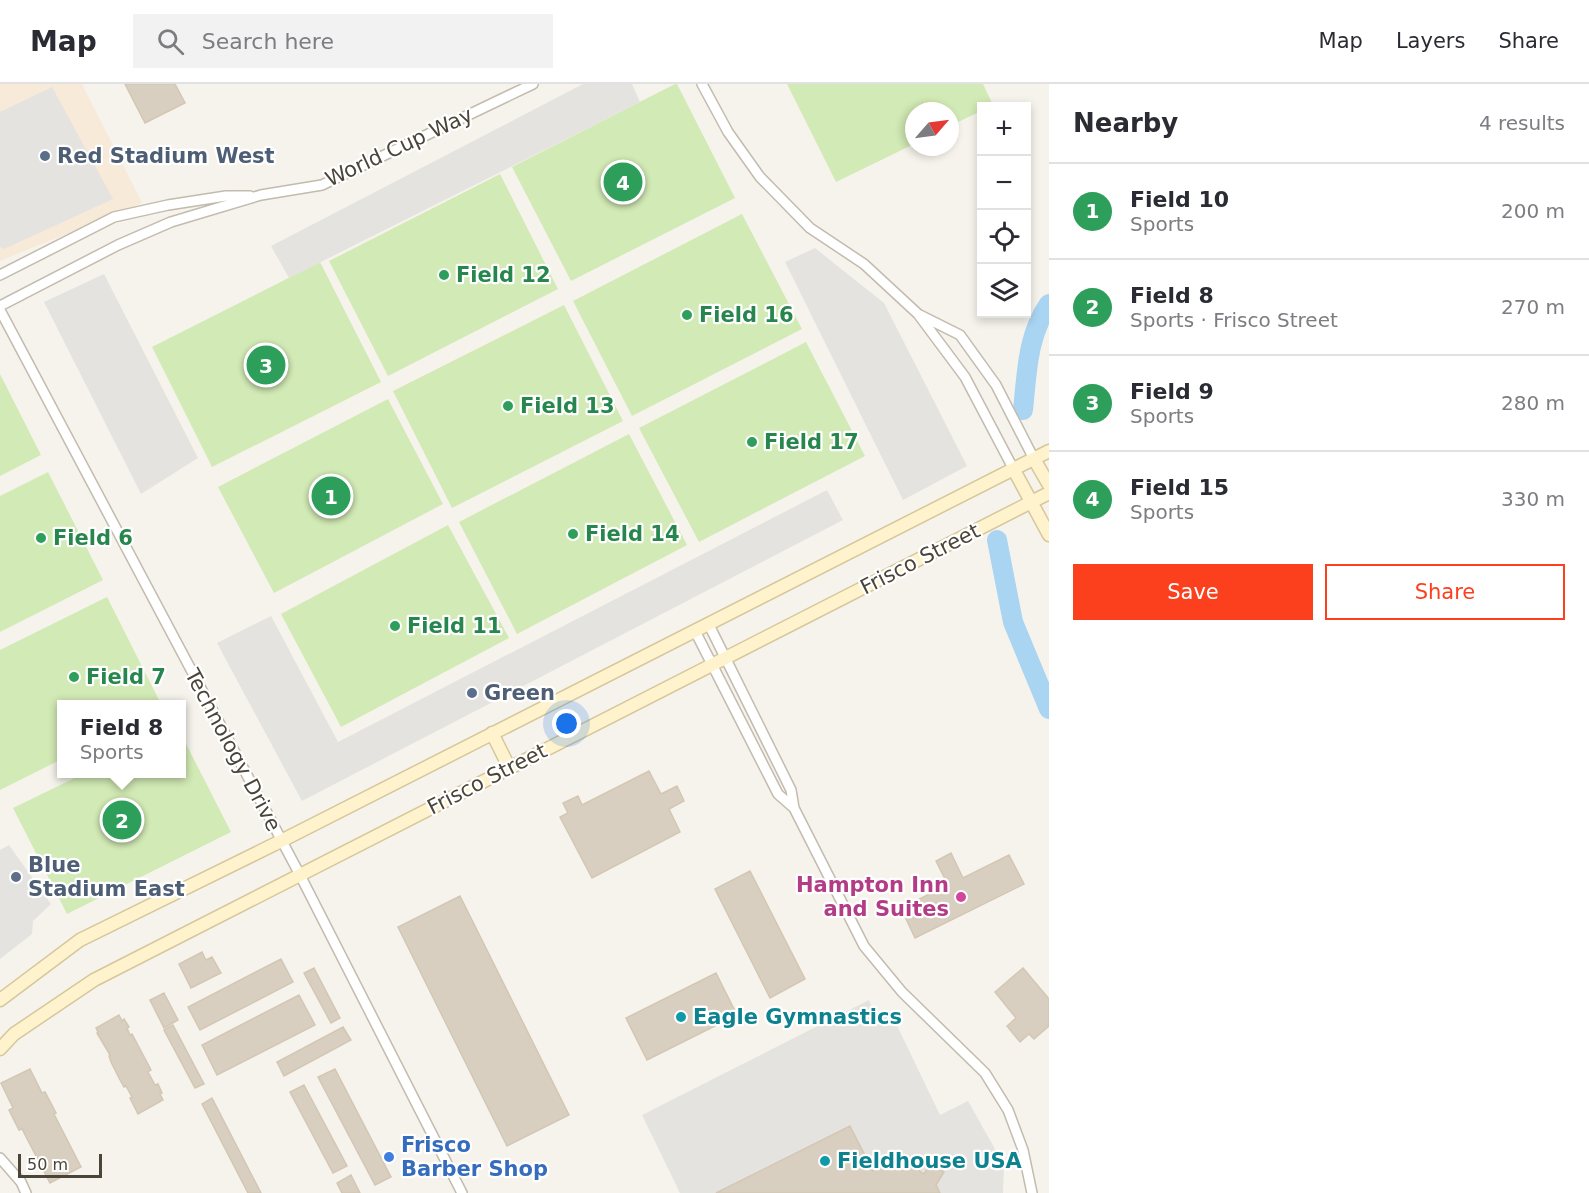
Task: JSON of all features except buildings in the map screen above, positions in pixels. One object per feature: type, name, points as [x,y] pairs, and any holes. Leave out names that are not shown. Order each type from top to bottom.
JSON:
[{"type":"street","name":"World Cup Way","points":[[0,308],[118,244],[171,222],[261,195],[322,184],[533,84]]},
{"type":"street","points":[[702,84],[728,132],[760,177],[810,228],[864,264],[918,314],[964,376],[1049,535]]},
{"type":"street","name":"World Cup Way","points":[[0,275],[114,217],[179,203],[226,196],[261,195]]},
{"type":"street","name":"Technology Drive","points":[[0,308],[300,875],[462,1193]]},
{"type":"street","points":[[918,314],[960,335],[996,385],[1049,485]]},
{"type":"street","name":"Frisco Street","points":[[0,1000],[80,940],[282,841],[1049,451]]},
{"type":"street","name":"Frisco Street","points":[[0,1049],[14,1034],[94,980],[1049,493]]},
{"type":"street","points":[[709,625],[791,790],[794,808],[864,946],[902,992],[985,1073],[1008,1110],[1023,1150],[1032,1193]]},
{"type":"street","points":[[696,632],[778,794],[794,808]]},
{"type":"street","points":[[492,733],[509,767]]},
{"type":"street","points":[[0,1158],[21,1182],[26,1193]]},
{"type":"shaded area","name":"Red Stadium West","points":[[0,84],[82,84],[142,203],[0,261]]},
{"type":"shaded area","points":[[583,84],[632,84],[640,102],[289,278],[271,246]]},
{"type":"shaded area","name":"Red Stadium West","points":[[52,87],[113,199],[4,249],[0,247],[0,112]]},
{"type":"shaded area","points":[[815,248],[884,303],[967,466],[903,500],[785,262]]},
{"type":"shaded area","points":[[104,274],[198,458],[141,494],[44,302]]},
{"type":"shaded area","name":"Green","points":[[827,490],[843,520],[302,801],[217,643],[271,616],[338,742]]},
{"type":"shaded area","name":"Blue Stadium East","points":[[9,845],[51,904],[33,921],[32,934],[0,959],[0,850]]},
{"type":"shaded area","points":[[869,1000],[877,1018],[891,1013],[940,1115],[968,1101],[1004,1165],[1003,1193],[680,1193],[642,1115]]},
{"type":"green space","points":[[675,84],[735,198],[571,281],[512,167]]},
{"type":"green space","points":[[787,84],[983,84],[992,102],[977,102],[977,113],[959,122],[959,102],[905,102],[905,148],[836,182]]},
{"type":"green space","name":"Field 12","points":[[500,174],[558,289],[388,376],[329,261]]},
{"type":"green space","name":"Field 16","points":[[742,214],[802,329],[632,416],[573,301]]},
{"type":"green space","points":[[320,262],[381,382],[212,467],[152,347]]},
{"type":"green space","name":"Field 13","points":[[564,305],[623,421],[452,508],[393,391]]},
{"type":"green space","name":"Field 17","points":[[806,342],[865,456],[699,542],[639,428]]},
{"type":"green space","points":[[0,374],[41,455],[0,476]]},
{"type":"green space","points":[[388,399],[443,504],[274,593],[218,487]]},
{"type":"green space","name":"Field 14","points":[[629,434],[687,545],[517,634],[459,522]]},
{"type":"green space","name":"Field 6","points":[[48,472],[103,580],[0,632],[0,496]]},
{"type":"green space","name":"Field 11","points":[[448,525],[509,638],[341,727],[281,614]]},
{"type":"green space","name":"Field 7","points":[[107,597],[159,700],[57,700],[57,762],[0,790],[0,650]]},
{"type":"green space","points":[[186,744],[231,832],[67,914],[13,808],[75,778],[186,778]]},
{"type":"waterway","points":[[1023,410],[1032,342],[1049,304]]},
{"type":"waterway","points":[[997,540],[1013,622],[1049,709]]},
{"type":"place","name":"Red Stadium West","points":[[45,156]]},
{"type":"place","name":"Field 15","points":[[623,182]]},
{"type":"place","name":"Field 12","points":[[444,275]]},
{"type":"place","name":"Field 16","points":[[687,315]]},
{"type":"place","name":"Field 9","points":[[266,365]]},
{"type":"place","name":"Field 13","points":[[508,406]]},
{"type":"place","name":"Field 17","points":[[752,442]]},
{"type":"place","name":"Field 10","points":[[331,496]]},
{"type":"place","name":"Field 14","points":[[573,534]]},
{"type":"place","name":"Field 6","points":[[41,538]]},
{"type":"place","name":"Field 11","points":[[395,626]]},
{"type":"place","name":"Field 7","points":[[74,677]]},
{"type":"place","name":"Green","points":[[472,693]]},
{"type":"place","name":"Field 8","points":[[122,820]]},
{"type":"place","name":"Blue Stadium East","points":[[16,877]]},
{"type":"place","name":"Hampton Inn and Suites","points":[[961,897]]},
{"type":"place","name":"Eagle Gymnastics","points":[[681,1017]]},
{"type":"place","name":"Frisco Barber Shop","points":[[389,1157]]},
{"type":"place","name":"Fieldhouse USA","points":[[825,1161]]}]
